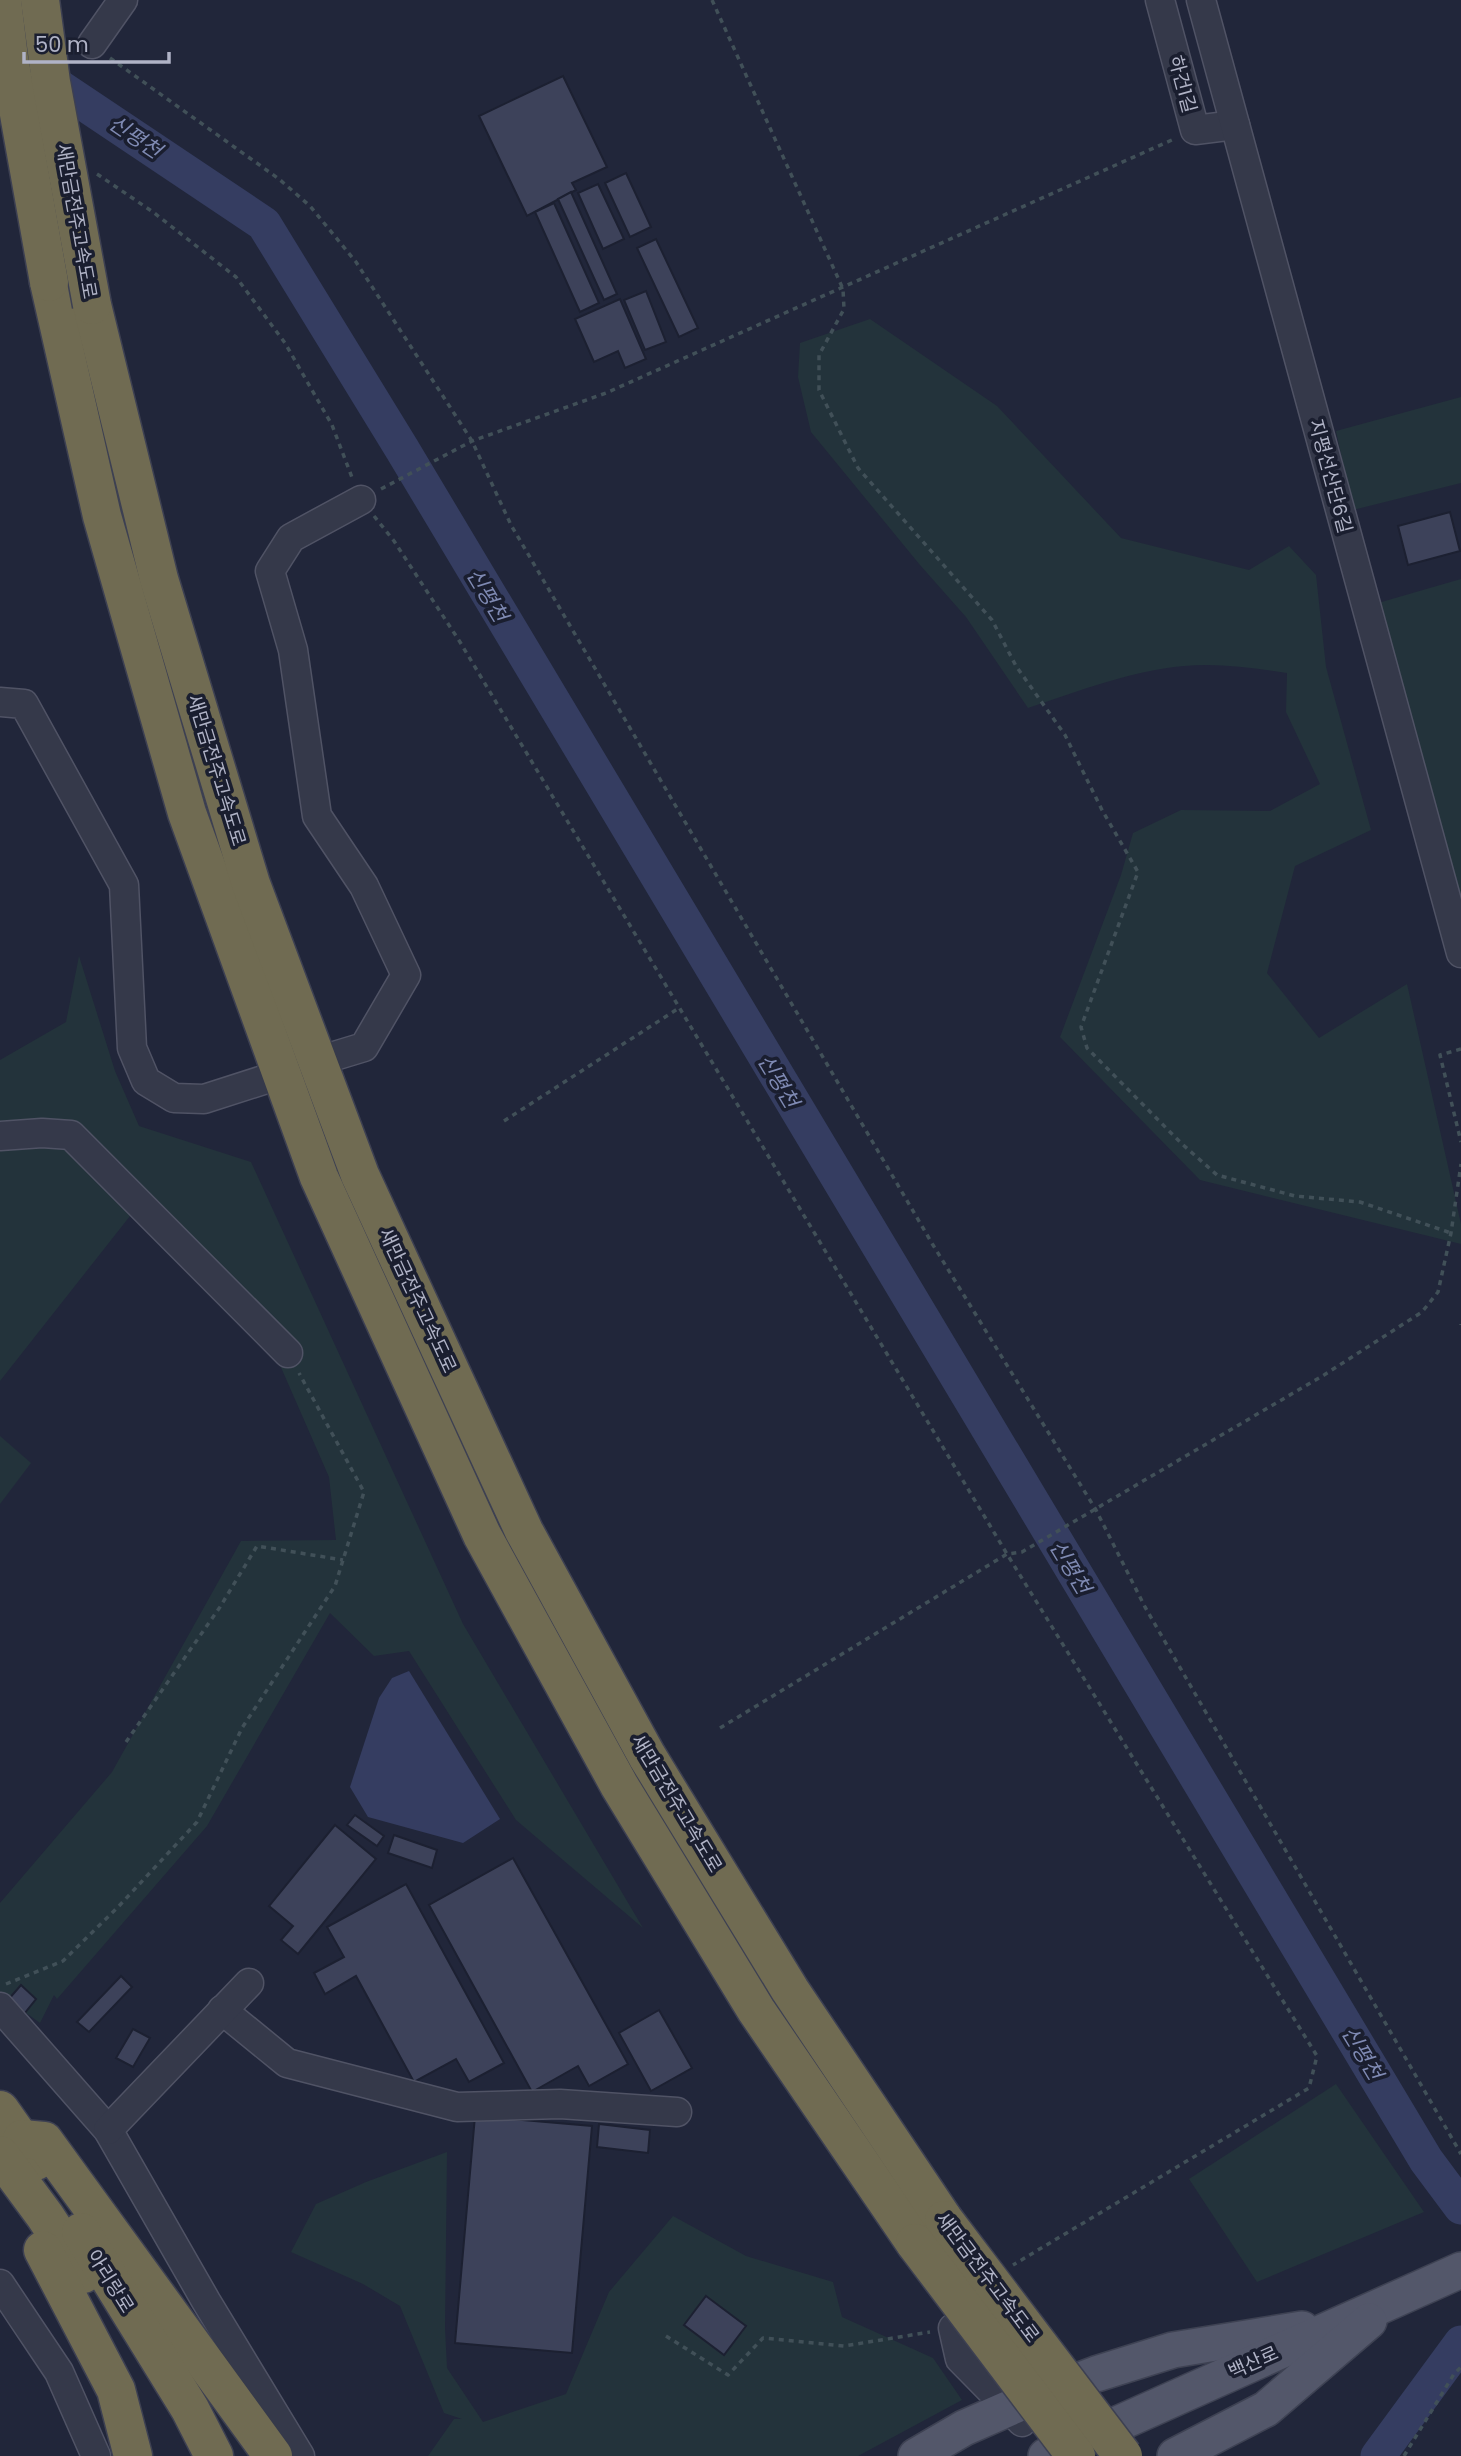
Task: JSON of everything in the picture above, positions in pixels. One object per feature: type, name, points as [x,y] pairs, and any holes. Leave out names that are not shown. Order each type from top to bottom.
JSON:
[{"type":"highway","name":"새만금전주고속도로","points":[[2,0],[9,58],[49,282],[102,516],[187,813],[319,1177],[482,1535],[619,1785],[748,1998],[929,2232],[1123,2456]]},
{"type":"highway","name":"새만금전주고속도로","points":[[40,0],[51,82],[92,305],[163,593],[251,884],[360,1175],[524,1531],[654,1768],[790,1990],[929,2232],[1076,2456]]},
{"type":"highway","name":"아리랑로","points":[[7,2135],[45,2216],[110,2315],[186,2456]]},
{"type":"highway","name":"아리랑로","points":[[7,2135],[190,2409],[214,2456]]},
{"type":"highway","points":[[7,2135],[44,2141],[273,2456]]},
{"type":"highway","points":[[45,2216],[37,2238],[116,2390],[133,2456]]},
{"type":"main road","name":"백산로","points":[[1046,2456],[1396,2297],[1457,2272]]},
{"type":"main road","points":[[1175,2456],[1265,2409],[1327,2359],[1396,2297]]},
{"type":"main road","points":[[916,2456],[964,2428],[1015,2416],[1030,2399],[1096,2374],[1172,2350],[1255,2335],[1336,2325]]},
{"type":"street","points":[[92,44],[122,0]]},
{"type":"street","name":"하건1길","points":[[1160,0],[1195,130],[1235,125]]},
{"type":"street","name":"지평선산단6길","points":[[1201,0],[1461,953]]},
{"type":"street","points":[[318,1061],[364,1047],[406,975],[365,886],[317,816],[293,650],[270,571],[291,538],[361,500]]},
{"type":"street","points":[[0,702],[24,704],[124,885],[132,1048],[146,1081],[174,1098],[204,1099],[282,1074]]},
{"type":"street","points":[[0,1136],[42,1133],[71,1135],[288,1353]]},
{"type":"street","points":[[108,2130],[249,1983]]},
{"type":"street","points":[[0,2007],[108,2130],[206,2301],[300,2456]]},
{"type":"street","points":[[222,2010],[287,2063],[457,2107],[560,2104],[677,2112]]},
{"type":"street","points":[[0,2284],[60,2372],[96,2456]]},
{"type":"street","points":[[953,2328],[960,2359],[1015,2416]]},
{"type":"path","points":[[712,0],[844,289],[844,309],[819,355],[819,390],[858,468],[992,620],[1016,666],[1065,735],[1101,810],[1138,872],[1081,1027],[1087,1048],[1181,1143],[1217,1175],[1295,1196],[1360,1202],[1451,1233]]},
{"type":"path","points":[[92,44],[279,179],[310,206],[356,262],[472,441],[511,525],[933,1245],[1096,1510],[1145,1607],[1461,2154]]},
{"type":"path","points":[[361,500],[472,441],[606,393],[1195,130]]},
{"type":"path","points":[[87,167],[153,212],[236,277],[285,343],[332,425],[361,500],[394,541],[460,642],[1007,1554],[1317,2056],[1309,2088],[1013,2265]]},
{"type":"path","points":[[504,1121],[679,1008]]},
{"type":"path","points":[[1461,1049],[1440,1055],[1461,1142]]},
{"type":"path","points":[[720,1728],[1007,1554],[1022,1552],[1324,1375],[1422,1312],[1438,1292],[1451,1233],[1461,1164]]},
{"type":"path","points":[[0,1986],[62,1961],[119,1906],[197,1822],[242,1728],[335,1586],[364,1492],[288,1353]]},
{"type":"path","points":[[126,1742],[220,1607],[257,1546],[343,1560]]},
{"type":"path","points":[[666,2336],[728,2375],[763,2338],[844,2346],[953,2328]]},
{"type":"path","points":[[1404,2456],[1454,2374],[1461,2367]]},
{"type":"shaded area","points":[[870,319],[997,406],[1121,538],[1249,570],[1289,546],[1316,575],[1326,667],[1371,830],[1295,866],[1267,973],[1319,1038],[1407,984],[1461,1224],[1461,1244],[1200,1180],[1060,1037],[1121,875],[1133,833],[1181,810],[1270,811],[1320,784],[1286,712],[1287,673],[1223,666],[1184,666],[1105,682],[1028,708],[966,617],[811,432],[798,377],[800,343]]},
{"type":"shaded area","points":[[1461,397],[1461,483],[1353,510],[1336,431]]},
{"type":"shaded area","points":[[1461,579],[1461,926],[1378,603]]},
{"type":"shaded area","points":[[79,956],[115,1071],[139,1126],[251,1162],[463,1624],[643,1928],[516,1820],[409,1651],[374,1656],[330,1613],[207,1826],[57,1999],[54,1995],[40,2023],[0,1994],[0,1903],[112,1772],[241,1541],[336,1540],[329,1477],[276,1356],[130,1216],[0,1381],[0,1060],[66,1022]]},
{"type":"shaded area","points":[[0,1436],[31,1463],[0,1504]]},
{"type":"shaded area","points":[[1336,2084],[1424,2212],[1257,2282],[1189,2179]]},
{"type":"shaded area","points":[[447,2152],[447,2368],[483,2422],[566,2394],[609,2292],[673,2216],[746,2256],[833,2282],[842,2317],[933,2358],[962,2400],[858,2456],[428,2456],[454,2419],[462,2419],[444,2413],[400,2306],[363,2284],[291,2252],[316,2204]]},
{"type":"water","points":[[409,1671],[500,1819],[463,1843],[368,1817],[350,1787],[379,1698],[392,1678]]},
{"type":"building","points":[[563,76],[607,167],[572,183],[576,190],[527,216],[479,116]]},
{"type":"building","points":[[626,173],[651,227],[630,237],[605,183]]},
{"type":"building","points":[[598,184],[624,239],[603,249],[578,193]]},
{"type":"building","points":[[571,192],[617,294],[604,300],[558,199]]},
{"type":"building","points":[[554,203],[599,303],[580,312],[535,212]]},
{"type":"building","points":[[656,239],[698,328],[679,337],[637,248]]},
{"type":"building","points":[[646,291],[666,342],[645,350],[624,300]]},
{"type":"building","points":[[620,299],[646,359],[625,368],[618,351],[594,362],[575,319]]},
{"type":"building","points":[[1450,512],[1460,551],[1408,565],[1398,526]]},
{"type":"building","points":[[355,1815],[384,1836],[377,1846],[347,1825]]},
{"type":"building","points":[[335,1825],[376,1859],[298,1954],[281,1940],[293,1926],[269,1906]]},
{"type":"building","points":[[394,1835],[437,1850],[432,1868],[388,1853]]},
{"type":"building","points":[[513,1858],[628,2064],[589,2086],[578,2066],[532,2092],[429,1905]]},
{"type":"building","points":[[406,1884],[504,2063],[469,2082],[456,2059],[414,2082],[356,1976],[325,1994],[314,1973],[344,1957],[327,1927]]},
{"type":"building","points":[[121,1976],[132,1987],[89,2032],[77,2022]]},
{"type":"building","points":[[21,1985],[36,1999],[24,2014],[8,2000]]},
{"type":"building","points":[[659,2010],[692,2068],[651,2091],[619,2033]]},
{"type":"building","points":[[133,2029],[150,2038],[133,2067],[116,2058]]},
{"type":"building","points":[[475,2116],[592,2126],[572,2353],[455,2343]]},
{"type":"building","points":[[599,2124],[650,2130],[648,2153],[597,2147]]},
{"type":"building","points":[[706,2296],[746,2326],[724,2355],[684,2325]]},
{"type":"waterway","name":"신평천","points":[[34,70],[264,224],[402,449],[1426,2160],[1461,2207]]},
{"type":"waterway","name":"신평천","points":[[1378,2456],[1461,2343]]}]
